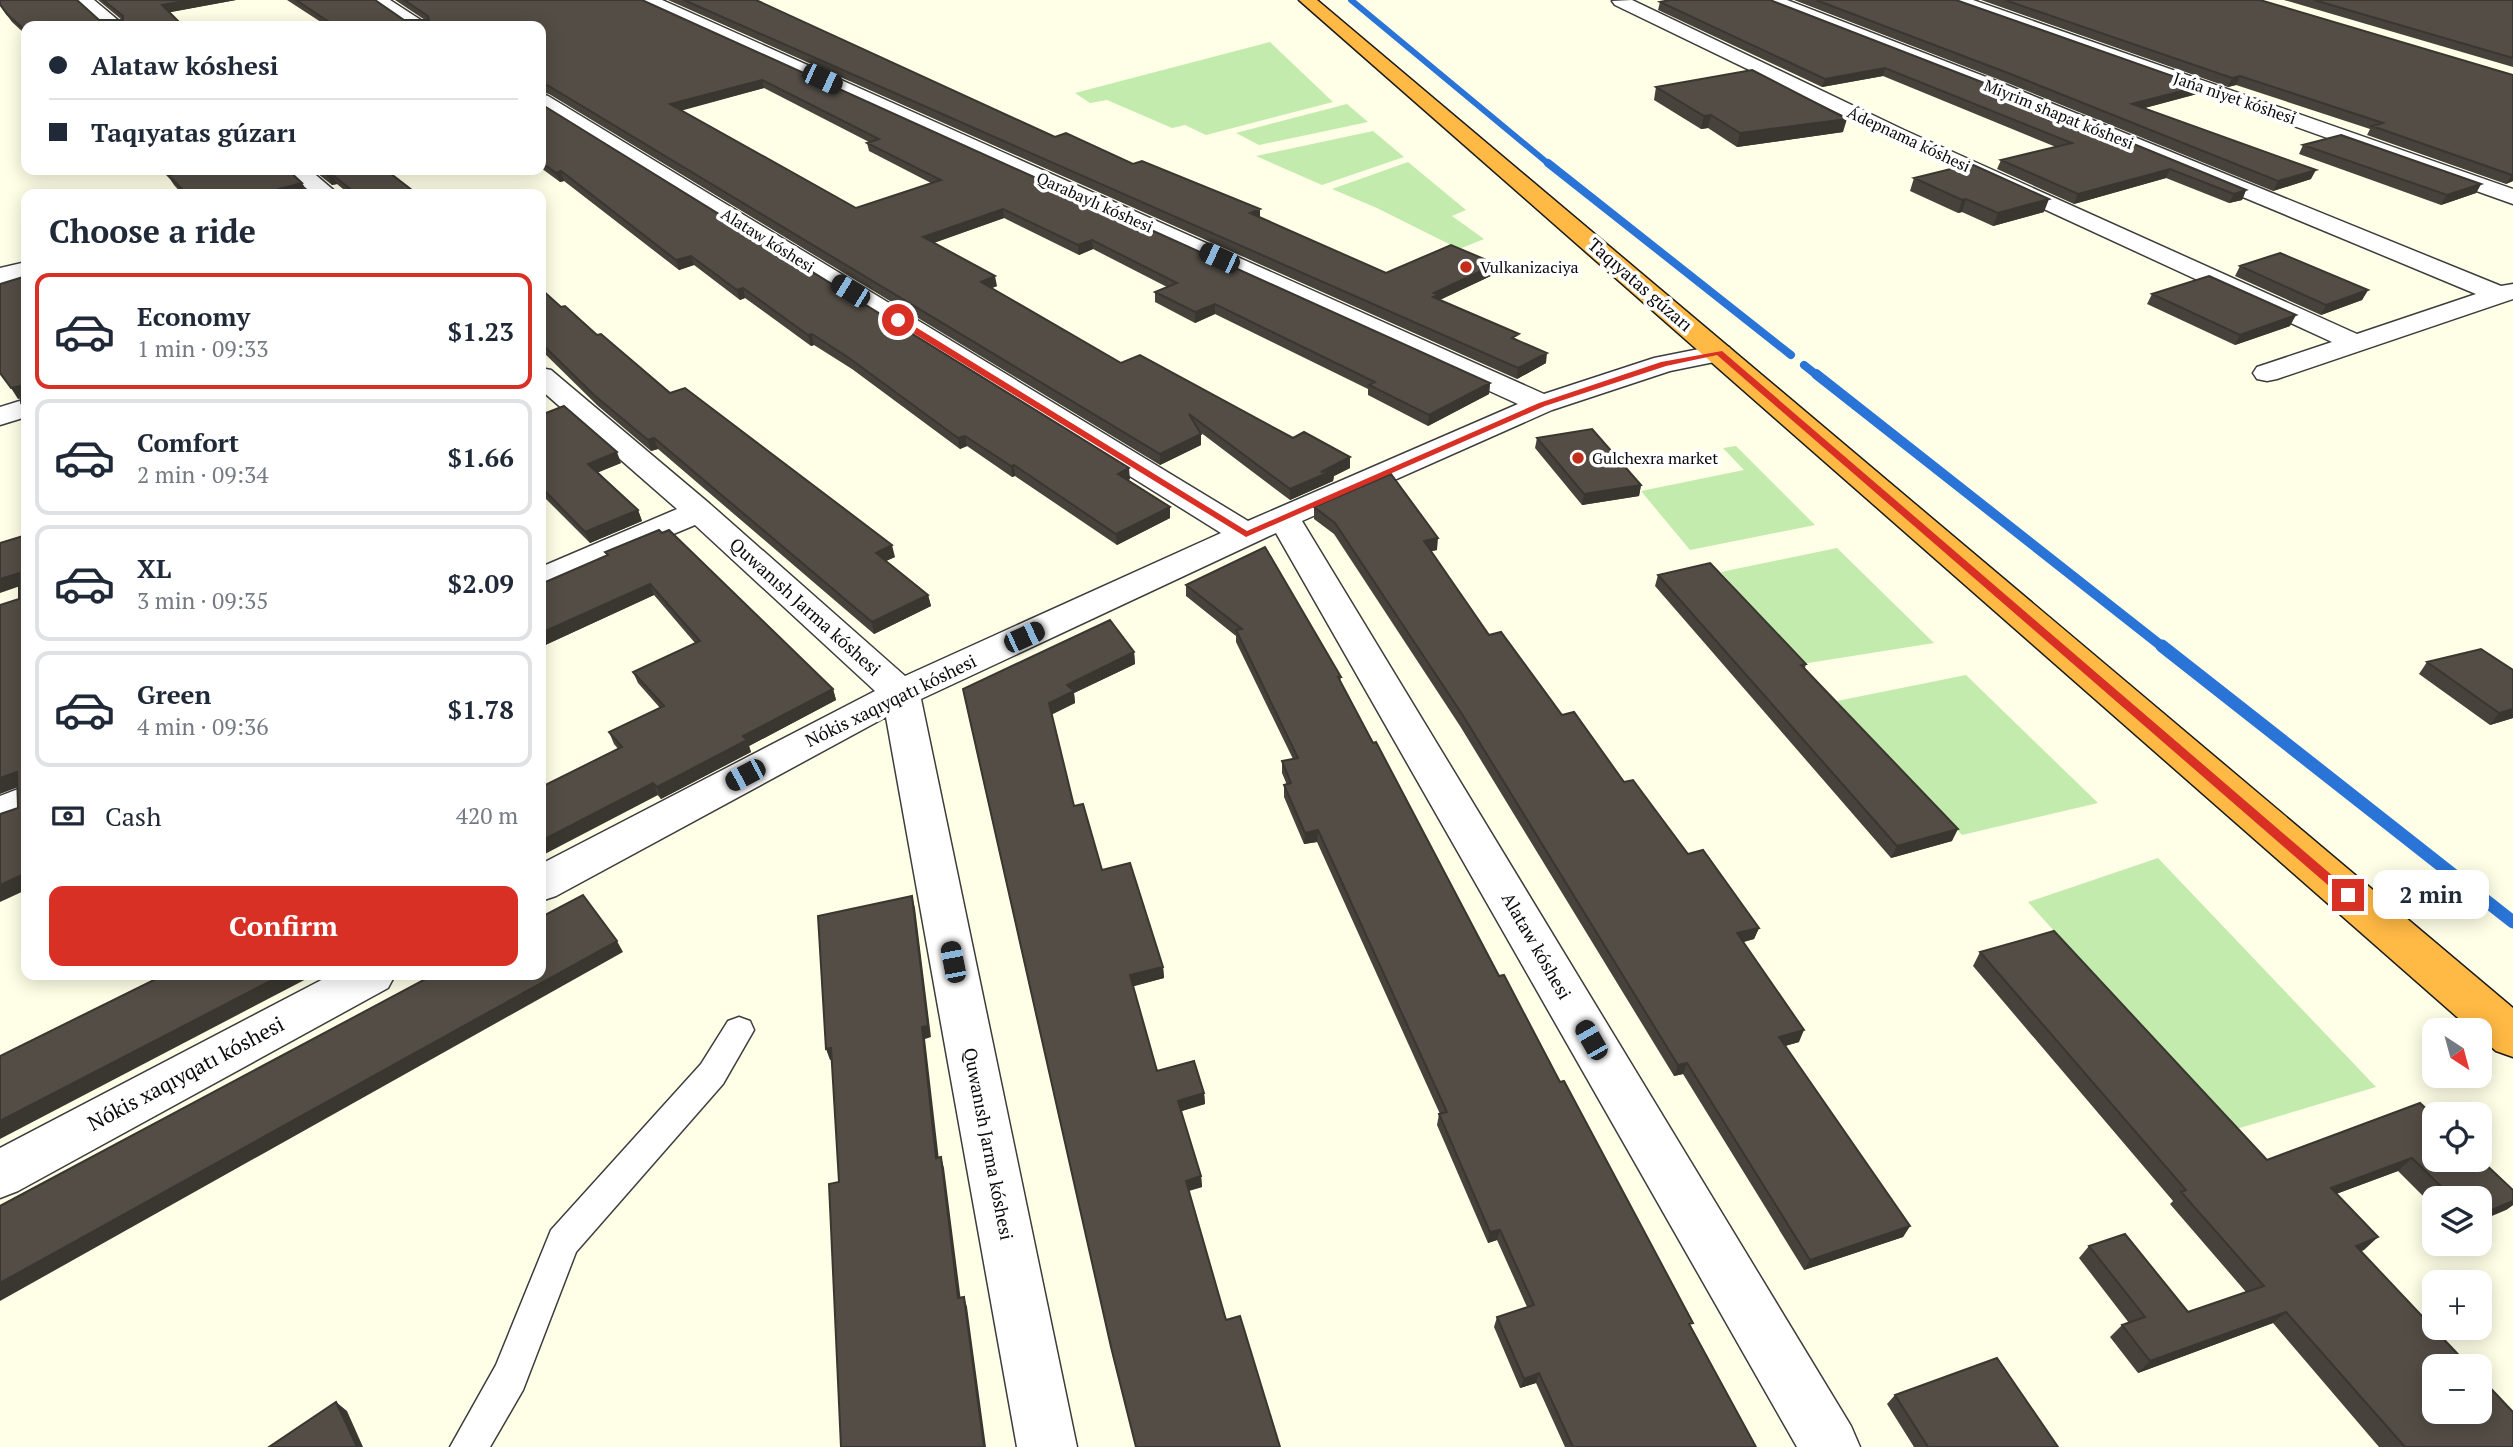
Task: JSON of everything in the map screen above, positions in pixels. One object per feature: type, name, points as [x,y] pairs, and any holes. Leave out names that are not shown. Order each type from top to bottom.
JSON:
[{"type":"highway","name":"Taqıyatas gúzarı","points":[[1307,0],[2513,1037]]},
{"type":"street","points":[[83,0],[110,21]]},
{"type":"street","points":[[378,0],[413,21]]},
{"type":"street","name":"Qarabaylı kóshesi","points":[[648,0],[1542,404]]},
{"type":"street","name":"Miyrim shapat kóshesi","points":[[1772,0],[2507,292]]},
{"type":"street","name":"Jańa niyet kóshesi","points":[[1956,0],[2513,197]]},
{"type":"street","name":"Ádepnama kóshesi","points":[[1621,1],[1897,134],[2353,342]]},
{"type":"street","name":"Alataw kóshesi","points":[[546,103],[1265,526],[1830,1447]]},
{"type":"street","points":[[302,175],[321,189]]},
{"type":"street","points":[[0,276],[21,271]]},
{"type":"street","points":[[2267,373],[2507,292]]},
{"type":"street","name":"Nókis xaqıyqatı kóshesi","points":[[546,881],[901,693],[1265,526],[1542,404],[1664,364],[1719,353]]},
{"type":"street","name":"Quwanısh Jarma kóshesi","points":[[550,395],[699,511],[901,693],[1047,1447]]},
{"type":"street","points":[[0,416],[21,410]]},
{"type":"street","points":[[546,577],[699,511]]},
{"type":"street","points":[[0,813],[21,803]]},
{"type":"street","name":"Nókis xaqıyqatı kóshesi","points":[[0,1174],[363,980]]},
{"type":"lane","points":[[469,1447],[510,1377],[563,1242],[712,1074],[739,1030]]},
{"type":"green space","points":[[1270,42],[1333,102],[1206,135],[1185,125],[1172,128],[1107,100],[1090,103],[1075,93]]},
{"type":"green space","points":[[1347,104],[1368,122],[1259,145],[1236,133]]},
{"type":"green space","points":[[1373,131],[1404,157],[1322,185],[1256,156]]},
{"type":"green space","points":[[1408,162],[1466,210],[1452,216],[1484,239],[1459,249],[1332,189]]},
{"type":"green space","points":[[1736,446],[1815,525],[1690,550],[1641,491],[1744,470],[1723,448]]},
{"type":"green space","points":[[1837,548],[1934,643],[1802,664],[1721,572]]},
{"type":"green space","points":[[1966,675],[2098,803],[1962,835],[1837,701]]},
{"type":"green space","points":[[2158,858],[2376,1087],[2233,1130],[2028,902]]},
{"type":"building","points":[[0,0],[77,0],[99,20],[123,20],[123,16],[103,0],[191,0],[162,5],[178,21],[21,21],[21,27],[0,4]]},
{"type":"building","points":[[296,0],[375,0],[404,20],[429,20],[428,16],[404,0],[642,0],[1490,383],[1429,415],[1369,385],[1375,382],[1215,304],[1195,312],[1155,292],[1177,283],[1092,240],[1078,245],[1003,209],[923,237],[995,276],[981,282],[1121,363],[1140,355],[1293,438],[1304,432],[1350,457],[1321,472],[1334,470],[1290,489],[1189,414],[1201,434],[1160,454],[547,85],[546,21],[328,21]],"holes":[[[762,80],[879,139],[867,143],[941,180],[856,208],[670,104]]]},
{"type":"building","points":[[684,0],[756,0],[1055,137],[1066,133],[1133,164],[1142,161],[1260,209],[1250,213],[1386,273],[1451,245],[1496,264],[1434,293],[1438,294],[1433,297],[1519,334],[1512,338],[1547,353],[1518,368]]},
{"type":"building","points":[[1770,0],[1992,86],[2246,190],[2234,194],[2170,169],[2078,194],[2001,160],[2072,143],[1885,68],[1825,79],[1660,2]]},
{"type":"building","points":[[1816,0],[1956,0],[2201,86],[2132,104],[2316,170],[2278,181]]},
{"type":"building","points":[[2005,0],[2260,0],[2513,75],[2513,174],[2372,126],[2383,123],[2240,76],[2232,78]]},
{"type":"building","points":[[2314,0],[2513,0],[2513,58]]},
{"type":"building","points":[[1752,70],[1847,119],[1740,133],[1711,115],[1704,116],[1656,87]]},
{"type":"building","points":[[546,107],[1129,468],[1118,474],[1170,507],[1116,534],[1014,465],[1011,466],[965,436],[958,438],[849,358],[812,334],[808,335],[743,288],[737,290],[691,256],[676,260],[561,171],[556,173],[546,166]]},
{"type":"building","points":[[2341,135],[2481,184],[2447,195],[2303,145]]},
{"type":"building","points":[[1971,164],[2049,199],[1998,213],[1914,178]]},
{"type":"building","points":[[293,175],[302,183],[279,189],[182,189],[169,176]]},
{"type":"building","points":[[333,175],[392,175],[411,189],[350,189]]},
{"type":"building","points":[[2280,253],[2368,290],[2326,305],[2240,266]]},
{"type":"building","points":[[2209,276],[2296,315],[2240,335],[2152,294]]},
{"type":"building","points":[[21,278],[21,403],[20,386],[11,388],[0,373],[0,284]]},
{"type":"building","points":[[546,294],[561,307],[565,306],[597,335],[601,334],[670,393],[685,388],[892,545],[876,553],[928,595],[872,622],[654,438],[648,440],[594,395],[546,348]]},
{"type":"building","points":[[564,406],[617,452],[588,464],[638,510],[585,532],[546,492],[546,413]]},
{"type":"building","points":[[1592,429],[1641,485],[1584,494],[1537,438]]},
{"type":"building","points":[[1391,474],[1438,538],[1424,541],[1489,635],[1501,632],[1562,715],[1574,712],[1624,782],[1633,780],[1688,854],[1703,850],[1759,928],[1737,933],[1804,1030],[1779,1037],[1910,1226],[1810,1260],[1687,1063],[1678,1065],[1462,714],[1335,523],[1314,507]]},
{"type":"building","points":[[659,530],[662,533],[669,530],[833,689],[743,736],[747,740],[657,787],[653,783],[546,838],[546,785],[622,747],[609,732],[664,706],[633,672],[700,641],[650,584],[546,631],[546,582],[608,555],[605,552]]},
{"type":"building","points":[[21,537],[21,875],[0,885],[0,814],[18,808],[17,772],[0,778],[0,605],[19,599],[19,573],[0,579],[0,543]]},
{"type":"building","points":[[1265,547],[1341,677],[1338,677],[1373,743],[1376,742],[1499,976],[1504,975],[1560,1082],[1564,1081],[1693,1323],[1689,1324],[1756,1447],[1573,1447],[1539,1373],[1524,1379],[1497,1317],[1534,1305],[1500,1230],[1490,1232],[1439,1114],[1447,1112],[1318,830],[1305,833],[1284,785],[1291,783],[1282,761],[1298,758],[1236,630],[1242,629],[1186,585]]},
{"type":"building","points":[[1710,563],[1806,664],[1801,665],[1958,829],[1897,846],[1658,575]]},
{"type":"building","points":[[1110,620],[1134,652],[1067,685],[1074,691],[1049,703],[1074,806],[1083,804],[1102,870],[1130,863],[1163,967],[1130,975],[1157,1071],[1194,1061],[1204,1093],[1178,1101],[1201,1176],[1186,1181],[1226,1320],[1240,1316],[1280,1447],[1136,1447],[1111,1347],[963,689]]},
{"type":"building","points":[[2481,649],[2513,670],[2513,709],[2499,713],[2427,662]]},
{"type":"building","points":[[583,895],[617,941],[0,1283],[0,1206],[424,980],[546,980],[546,914]]},
{"type":"building","points":[[912,896],[928,1026],[922,1027],[936,1158],[941,1157],[958,1298],[964,1297],[984,1447],[841,1447],[829,1184],[839,1182],[831,1048],[826,1049],[818,916]]},
{"type":"building","points":[[2054,931],[2267,1160],[2420,1103],[2422,1105],[2422,1168],[2412,1158],[2331,1188],[2378,1237],[2356,1246],[2422,1316],[2422,1340],[2445,1340],[2458,1354],[2422,1354],[2422,1424],[2492,1424],[2492,1390],[2513,1412],[2513,1447],[2405,1447],[2286,1312],[2150,1361],[2122,1325],[2145,1317],[2089,1246],[2125,1234],[2188,1312],[2264,1286],[2181,1192],[2186,1190],[1980,952]]},
{"type":"building","points":[[154,980],[272,980],[0,1121],[0,1056]]},
{"type":"building","points":[[2492,1170],[2513,1190],[2513,1201],[2492,1210],[2492,1186],[2441,1186],[2426,1172]]},
{"type":"building","points":[[1997,1358],[2058,1447],[1928,1447],[1895,1395]]},
{"type":"building","points":[[336,1402],[357,1447],[269,1447]]},
{"type":"waterway","points":[[1351,0],[1550,165]]},
{"type":"waterway","points":[[1548,163],[1791,355]]},
{"type":"waterway","points":[[1804,365],[1818,376]]},
{"type":"waterway","points":[[1816,374],[2164,648]]},
{"type":"waterway","points":[[2162,646],[2513,922]]},
{"type":"place","name":"Vulkanizaciya","points":[[1466,267]]},
{"type":"place","name":"Gulchexra market","points":[[1578,458]]},
{"type":"route","points":[[898,320],[1246,534],[1542,404],[1664,364],[1719,353],[2348,895]]}]
